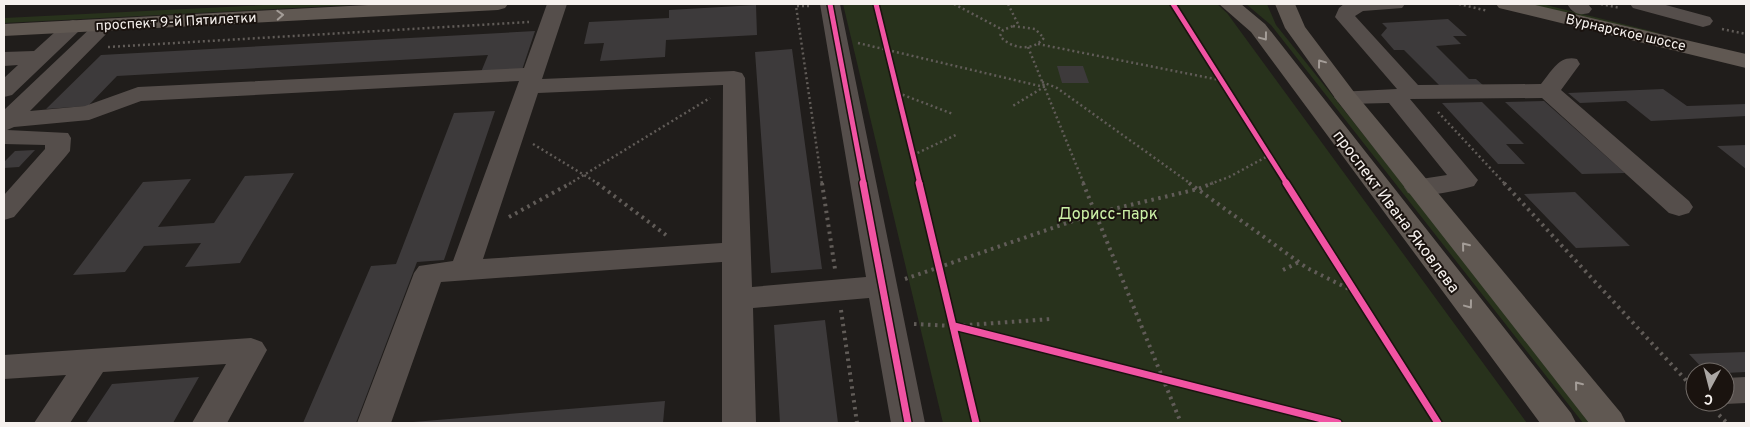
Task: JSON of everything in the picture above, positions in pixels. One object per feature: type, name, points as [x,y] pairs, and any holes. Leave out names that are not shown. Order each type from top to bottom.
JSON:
[{"type":"main road","name":"проспект 9-й Пятилетки","points":[[4,11],[145,4]]},
{"type":"main road","name":"проспект 9-й Пятилетки","points":[[4,30],[498,4]]},
{"type":"main road","name":"проспект Ивана Яковлева","points":[[1229,4],[1258,28],[1560,423]]},
{"type":"main road","name":"проспект Ивана Яковлева","points":[[1285,4],[1294,28],[1346,97],[1609,423]]},
{"type":"main road","name":"Вурнарское шоссе","points":[[1506,4],[1709,29],[1746,61]]},
{"type":"main road","name":"Вурнарское шоссе","points":[[1560,4],[1709,29],[1746,47]]},
{"type":"street","points":[[830,4],[908,423]]},
{"type":"street","points":[[1395,4],[1353,7],[1346,12],[1345,17],[1465,180],[1417,187]]},
{"type":"street","points":[[1640,4],[1670,8],[1709,29]]},
{"type":"street","points":[[465,270],[555,12]]},
{"type":"street","points":[[8,117],[105,25]]},
{"type":"street","points":[[4,90],[73,26]]},
{"type":"street","points":[[4,59],[39,57]]},
{"type":"street","points":[[1548,91],[1569,64]]},
{"type":"street","points":[[8,117],[89,113],[138,94],[530,81],[734,78],[735,252],[738,300],[739,423]]},
{"type":"street","points":[[1346,97],[1548,91],[1679,207]]},
{"type":"street","points":[[4,211],[57,151],[59,138],[8,117]]},
{"type":"street","points":[[374,423],[429,273],[735,252]]},
{"type":"street","points":[[738,300],[883,286]]},
{"type":"street","points":[[4,367],[251,350],[209,423]]},
{"type":"street","points":[[51,423],[93,362]]},
{"type":"path","points":[[876,4],[976,423]]},
{"type":"path","points":[[954,4],[1003,30],[1019,26],[1039,31],[1044,38],[1038,44]]},
{"type":"path","points":[[1008,4],[1019,26]]},
{"type":"path","points":[[1173,4],[1438,423]]},
{"type":"path","points":[[796,6],[857,423]]},
{"type":"path","points":[[80,48],[555,12]]},
{"type":"path","points":[[1003,30],[1000,36],[1006,43],[1028,47],[1038,44],[1221,80]]},
{"type":"path","points":[[858,43],[1044,87]]},
{"type":"path","points":[[1028,47],[1181,423]]},
{"type":"path","points":[[1041,82],[1057,88],[1299,262],[1353,291]]},
{"type":"path","points":[[478,235],[586,175],[734,83]]},
{"type":"path","points":[[1011,107],[1044,87]]},
{"type":"path","points":[[898,93],[953,114]]},
{"type":"path","points":[[1403,94],[1427,100],[1685,379]]},
{"type":"path","points":[[513,132],[586,175],[692,254]]},
{"type":"path","points":[[913,155],[958,134]]},
{"type":"path","points":[[883,286],[1096,213],[1198,189],[1229,177],[1268,156]]},
{"type":"path","points":[[1283,270],[1299,262]]},
{"type":"path","points":[[890,324],[954,326],[1051,319]]},
{"type":"path","points":[[954,326],[1338,423]]},
{"type":"green space","points":[[284,4],[372,4],[4,23],[4,18]]},
{"type":"green space","name":"Дорисс-парк","points":[[843,4],[1217,4],[1227,13],[1527,423],[943,423]]},
{"type":"green space","points":[[1246,4],[1267,4],[1276,25],[1594,423],[1583,423],[1271,25]]},
{"type":"green space","points":[[1529,4],[1542,4],[1659,33],[1656,34]]},
{"type":"building","points":[[756,5],[757,35],[666,40],[665,57],[600,61],[604,43],[584,44],[589,22],[669,18],[669,10]]},
{"type":"building","points":[[1448,19],[1467,36],[1453,36],[1461,44],[1436,46],[1469,79],[1476,79],[1484,86],[1442,88],[1404,50],[1394,50],[1381,35],[1387,28],[1382,23]]},
{"type":"building","points":[[535,31],[522,70],[481,72],[488,55],[117,76],[88,106],[46,109],[101,55]]},
{"type":"building","points":[[792,49],[822,269],[771,273],[755,52]]},
{"type":"building","points":[[1057,66],[1083,66],[1089,83],[1062,83]]},
{"type":"building","points":[[1663,89],[1687,106],[1746,104],[1746,116],[1651,121],[1626,101],[1580,103],[1568,93]]},
{"type":"building","points":[[1544,101],[1625,173],[1582,174],[1505,102]]},
{"type":"building","points":[[1482,102],[1524,144],[1506,144],[1525,164],[1498,164],[1442,103]]},
{"type":"building","points":[[495,111],[444,260],[417,262],[356,423],[303,423],[371,266],[396,264],[454,113]]},
{"type":"building","points":[[1746,145],[1746,169],[1717,146]]},
{"type":"building","points":[[35,150],[19,167],[4,168],[4,162],[15,151]]},
{"type":"building","points":[[294,173],[240,263],[185,267],[201,243],[144,246],[125,272],[73,275],[143,182],[191,179],[158,227],[214,223],[245,176]]},
{"type":"building","points":[[1575,192],[1630,246],[1576,248],[1524,194]]},
{"type":"building","points":[[825,320],[838,423],[780,423],[774,325]]},
{"type":"building","points":[[1746,352],[1746,372],[1735,373],[1735,362],[1697,362],[1689,354]]},
{"type":"building","points":[[199,377],[173,423],[86,423],[112,384]]},
{"type":"building","points":[[665,401],[663,423],[413,423],[413,422]]},
{"type":"cycle path","points":[[830,4],[908,423]]},
{"type":"cycle path","points":[[876,4],[976,423]]},
{"type":"cycle path","points":[[1173,4],[1438,423]]},
{"type":"cycle path","points":[[954,326],[1338,423]]}]
